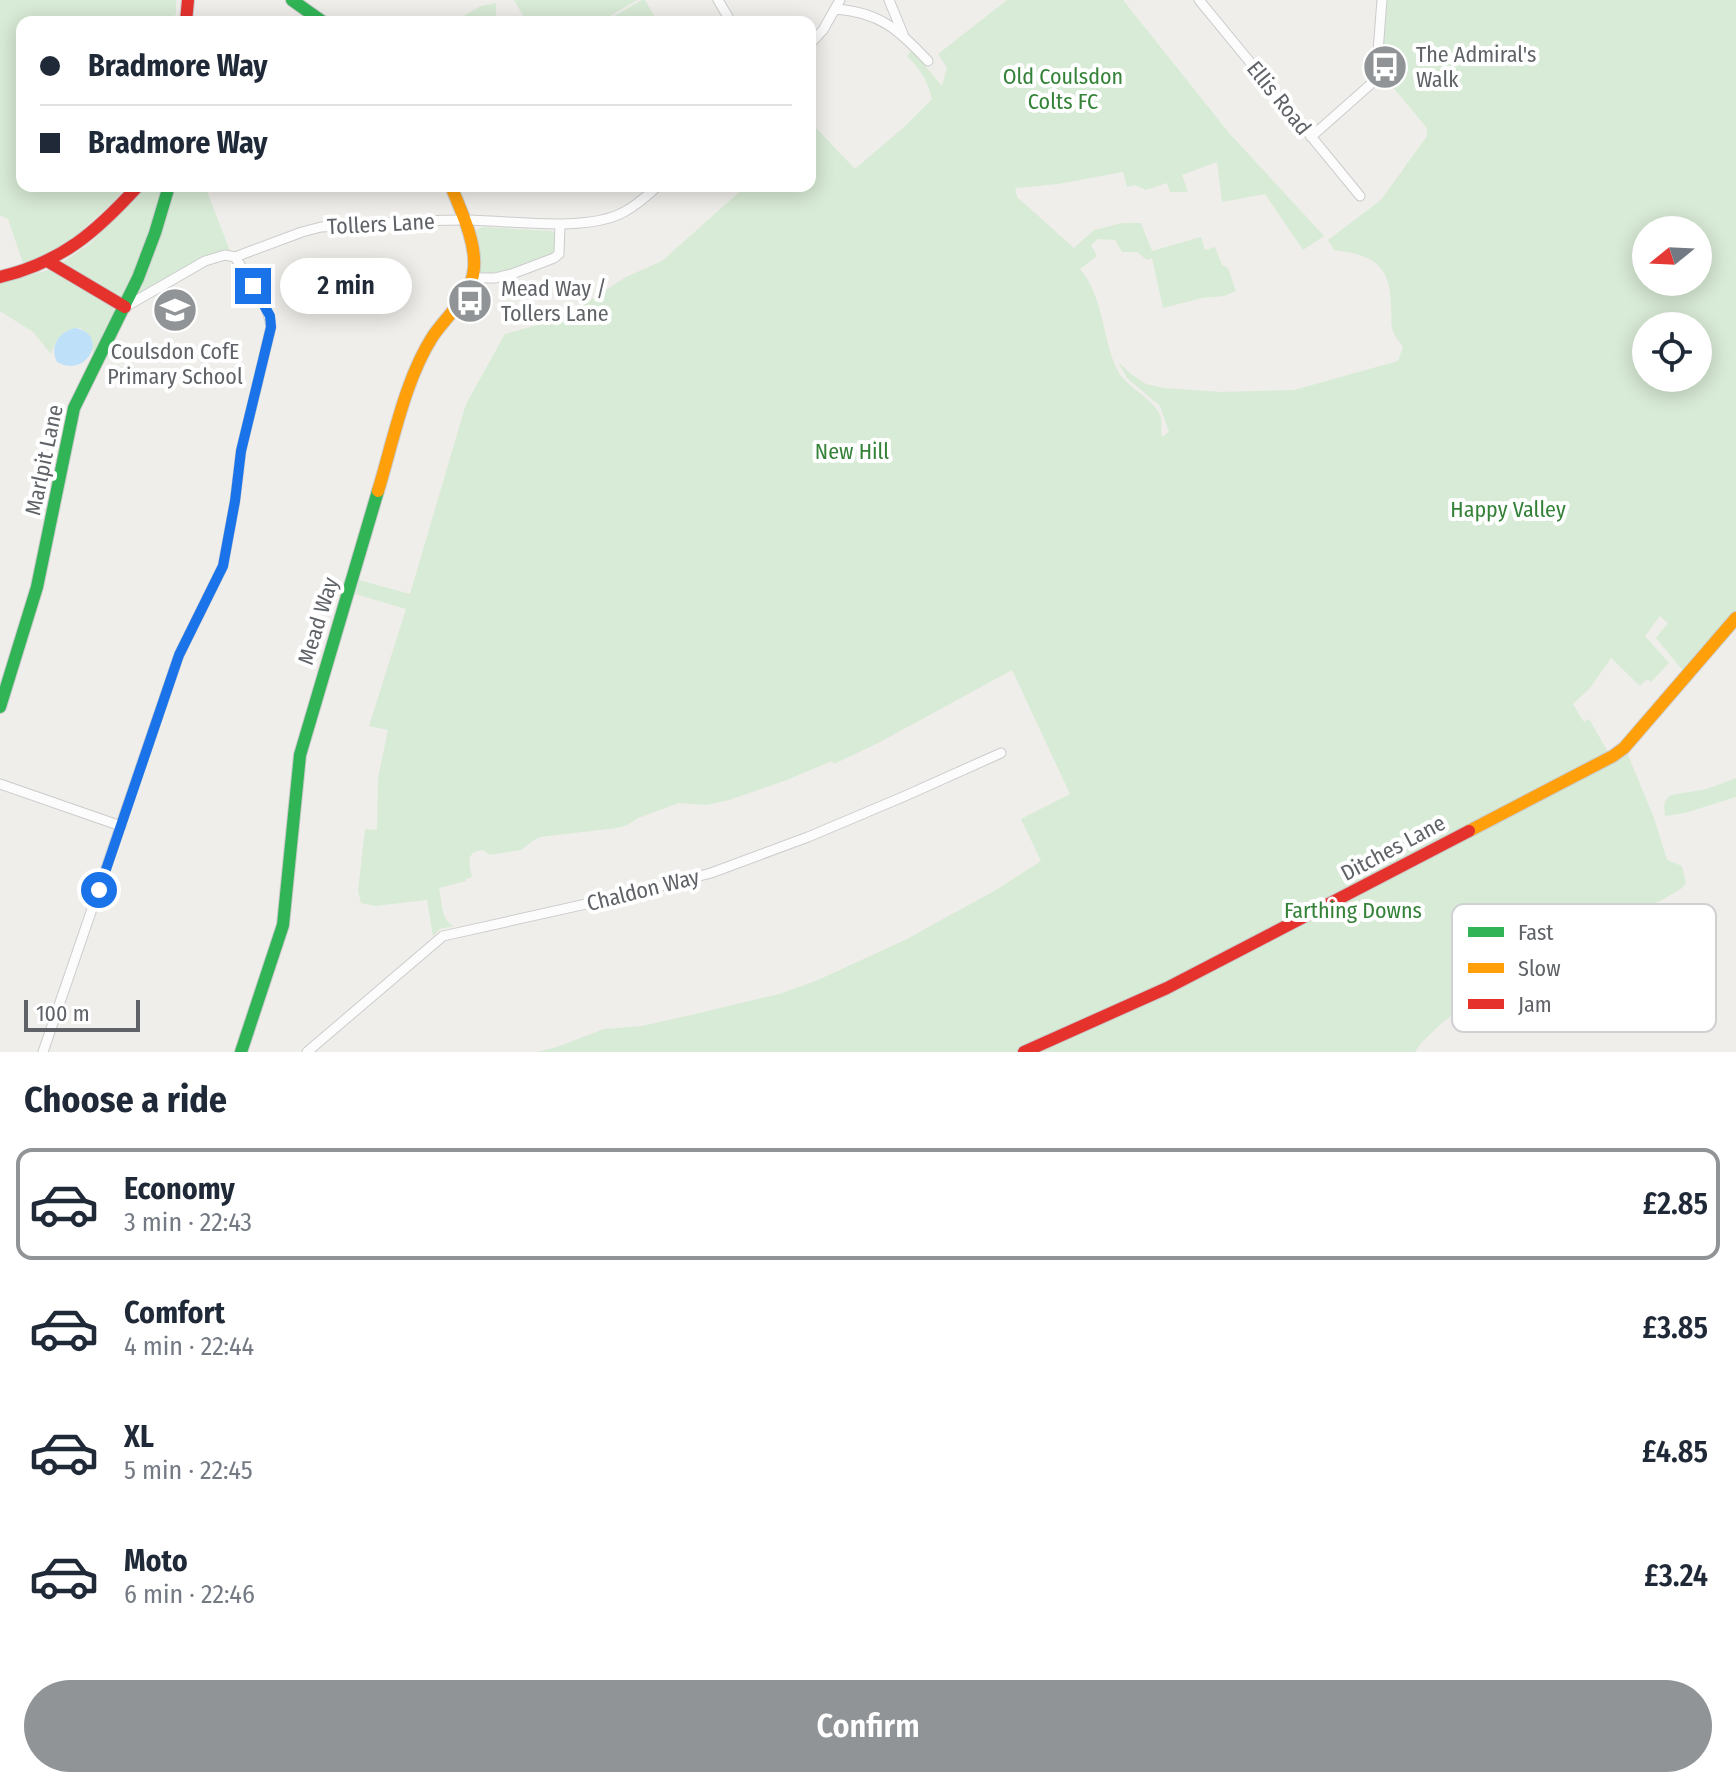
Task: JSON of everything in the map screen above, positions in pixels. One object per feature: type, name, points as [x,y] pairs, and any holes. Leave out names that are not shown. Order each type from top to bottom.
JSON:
[{"type":"street","points":[[292,0],[315,16]]},
{"type":"street","points":[[889,0],[903,34]]},
{"type":"street","name":"Ellis Road","points":[[1199,0],[1360,196]]},
{"type":"street","points":[[1311,137],[1376,77],[1382,0]]},
{"type":"street","points":[[816,38],[838,4],[868,14],[903,34],[928,61]]},
{"type":"street","points":[[0,277],[31,269],[66,253],[132,192]]},
{"type":"street","name":"Marlpit Lane","points":[[0,707],[37,587],[74,408],[125,307],[147,256],[168,192]]},
{"type":"street","points":[[453,192],[474,261],[472,278],[512,274],[554,258],[559,254],[560,224]]},
{"type":"street","name":"Tollers Lane","points":[[125,307],[205,261],[225,255],[235,257],[321,227],[463,220],[560,224],[621,214],[652,192]]},
{"type":"street","points":[[43,1052],[179,655],[223,566],[241,451],[271,327],[270,316],[235,257]]},
{"type":"street","points":[[49,262],[125,307]]},
{"type":"street","name":"Mead Way","points":[[241,1052],[283,925],[300,755],[337,625],[412,378],[424,349],[464,297],[472,278]]},
{"type":"street","name":"Ditches Lane","points":[[1024,1052],[1167,988],[1610,757],[1624,748],[1641,730],[1736,618]]},
{"type":"street","name":"Chaldon Way","points":[[307,1052],[443,936],[711,873],[808,837],[1001,753]]},
{"type":"street","points":[[0,784],[121,826]]},
{"type":"green space","points":[[0,0],[176,0],[176,15],[173,16],[16,16],[16,192],[121,192],[63,247],[24,266],[8,219],[0,215]]},
{"type":"green space","points":[[514,0],[637,0],[610,16],[523,16]]},
{"type":"green space","points":[[645,0],[654,16],[614,16]]},
{"type":"green space","points":[[1007,0],[1123,0],[1229,133],[1324,236],[1303,250],[1265,194],[1222,202],[1217,162],[1182,175],[1188,192],[1170,192],[1167,183],[1146,190],[1135,185],[1127,187],[1123,172],[1015,188],[1017,197],[1074,248],[1094,230],[1122,223],[1141,223],[1152,251],[1201,237],[1205,250],[1215,247],[1222,265],[1228,268],[1236,291],[1163,308],[1152,258],[1147,260],[1137,252],[1122,252],[1115,240],[1098,239],[1091,245],[1097,256],[1080,269],[1099,306],[1119,373],[1159,412],[1162,437],[1169,432],[1160,406],[1127,378],[1118,362],[1146,384],[1221,392],[1294,390],[1398,361],[1403,347],[1392,328],[1390,291],[1383,271],[1369,259],[1334,250],[1328,240],[1381,200],[1427,136],[1426,127],[1381,73],[1387,1],[1736,0],[1736,612],[1684,672],[1656,638],[1668,623],[1660,616],[1645,636],[1669,663],[1651,682],[1647,679],[1640,686],[1611,658],[1590,688],[1573,704],[1584,722],[1589,719],[1608,752],[1626,750],[1654,818],[1667,860],[1682,866],[1686,883],[1682,888],[1654,904],[1452,904],[1452,1015],[1415,1052],[537,1052],[604,1029],[642,1026],[691,1015],[779,994],[818,980],[905,940],[996,890],[1041,861],[1021,819],[1070,794],[1012,670],[834,764],[832,761],[729,800],[706,805],[679,803],[617,828],[540,837],[521,850],[490,855],[483,850],[477,851],[470,859],[472,877],[439,888],[444,915],[454,926],[440,929],[433,936],[427,900],[375,906],[361,903],[358,891],[365,829],[377,830],[378,778],[388,730],[369,726],[406,609],[355,594],[359,580],[410,594],[466,404],[505,334],[562,318],[626,277],[662,261],[739,192],[816,192],[816,128],[855,169],[932,99],[923,76],[907,56],[912,50],[942,86],[947,68],[938,54]]},
{"type":"green space","points":[[496,3],[496,16],[464,16],[481,6]]},
{"type":"green space","points":[[139,192],[162,192],[143,257],[121,300],[63,266],[63,262],[91,243]]},
{"type":"green space","points":[[171,192],[207,192],[230,251],[208,255],[138,295],[161,232]]},
{"type":"green space","points":[[483,227],[551,231],[554,232],[556,250],[551,255],[516,268],[479,274],[473,234]]},
{"type":"green space","points":[[49,270],[60,273],[111,303],[113,323],[94,357],[89,337],[80,328],[61,335],[51,354],[33,332],[0,311],[0,283]]},
{"type":"green space","points":[[1736,778],[1736,797],[1665,816],[1665,802],[1671,795],[1707,789]]},
{"type":"water","points":[[75,328],[86,332],[93,346],[85,360],[68,366],[57,362],[54,350],[57,340]]},
{"type":"traffic: fast","points":[[292,0],[315,16]]},
{"type":"traffic: fast","points":[[0,707],[37,587],[74,408],[138,278],[167,192]]},
{"type":"traffic: fast","points":[[241,1052],[283,925],[300,755],[378,491]]},
{"type":"traffic: slow","points":[[378,491],[415,371],[433,336],[464,296],[472,278],[474,258],[470,237],[453,192]]},
{"type":"traffic: slow","points":[[1469,831],[1624,748],[1736,618]]},
{"type":"traffic: jam","points":[[187,16],[188,0]]},
{"type":"traffic: jam","points":[[0,277],[60,254],[92,231],[132,192]]},
{"type":"traffic: jam","points":[[49,262],[125,307]]},
{"type":"traffic: jam","points":[[1024,1052],[1167,988],[1469,831]]},
{"type":"place","name":"The Admiral's Walk","points":[[1385,67]]},
{"type":"place","name":"Mead Way / Tollers Lane","points":[[470,301]]},
{"type":"place","name":"Coulsdon CofE Primary School","points":[[175,310]]},
{"type":"route","points":[[99,890],[179,655],[223,566],[241,451],[271,327],[270,316],[253,286]]},
{"type":"park label","name":"Old Coulsdon Colts FC","points":[[1063,88]]},
{"type":"park label","name":"New Hill","points":[[852,451]]},
{"type":"park label","name":"Happy Valley","points":[[1508,509]]},
{"type":"park label","name":"Farthing Downs","points":[[1353,910]]}]
